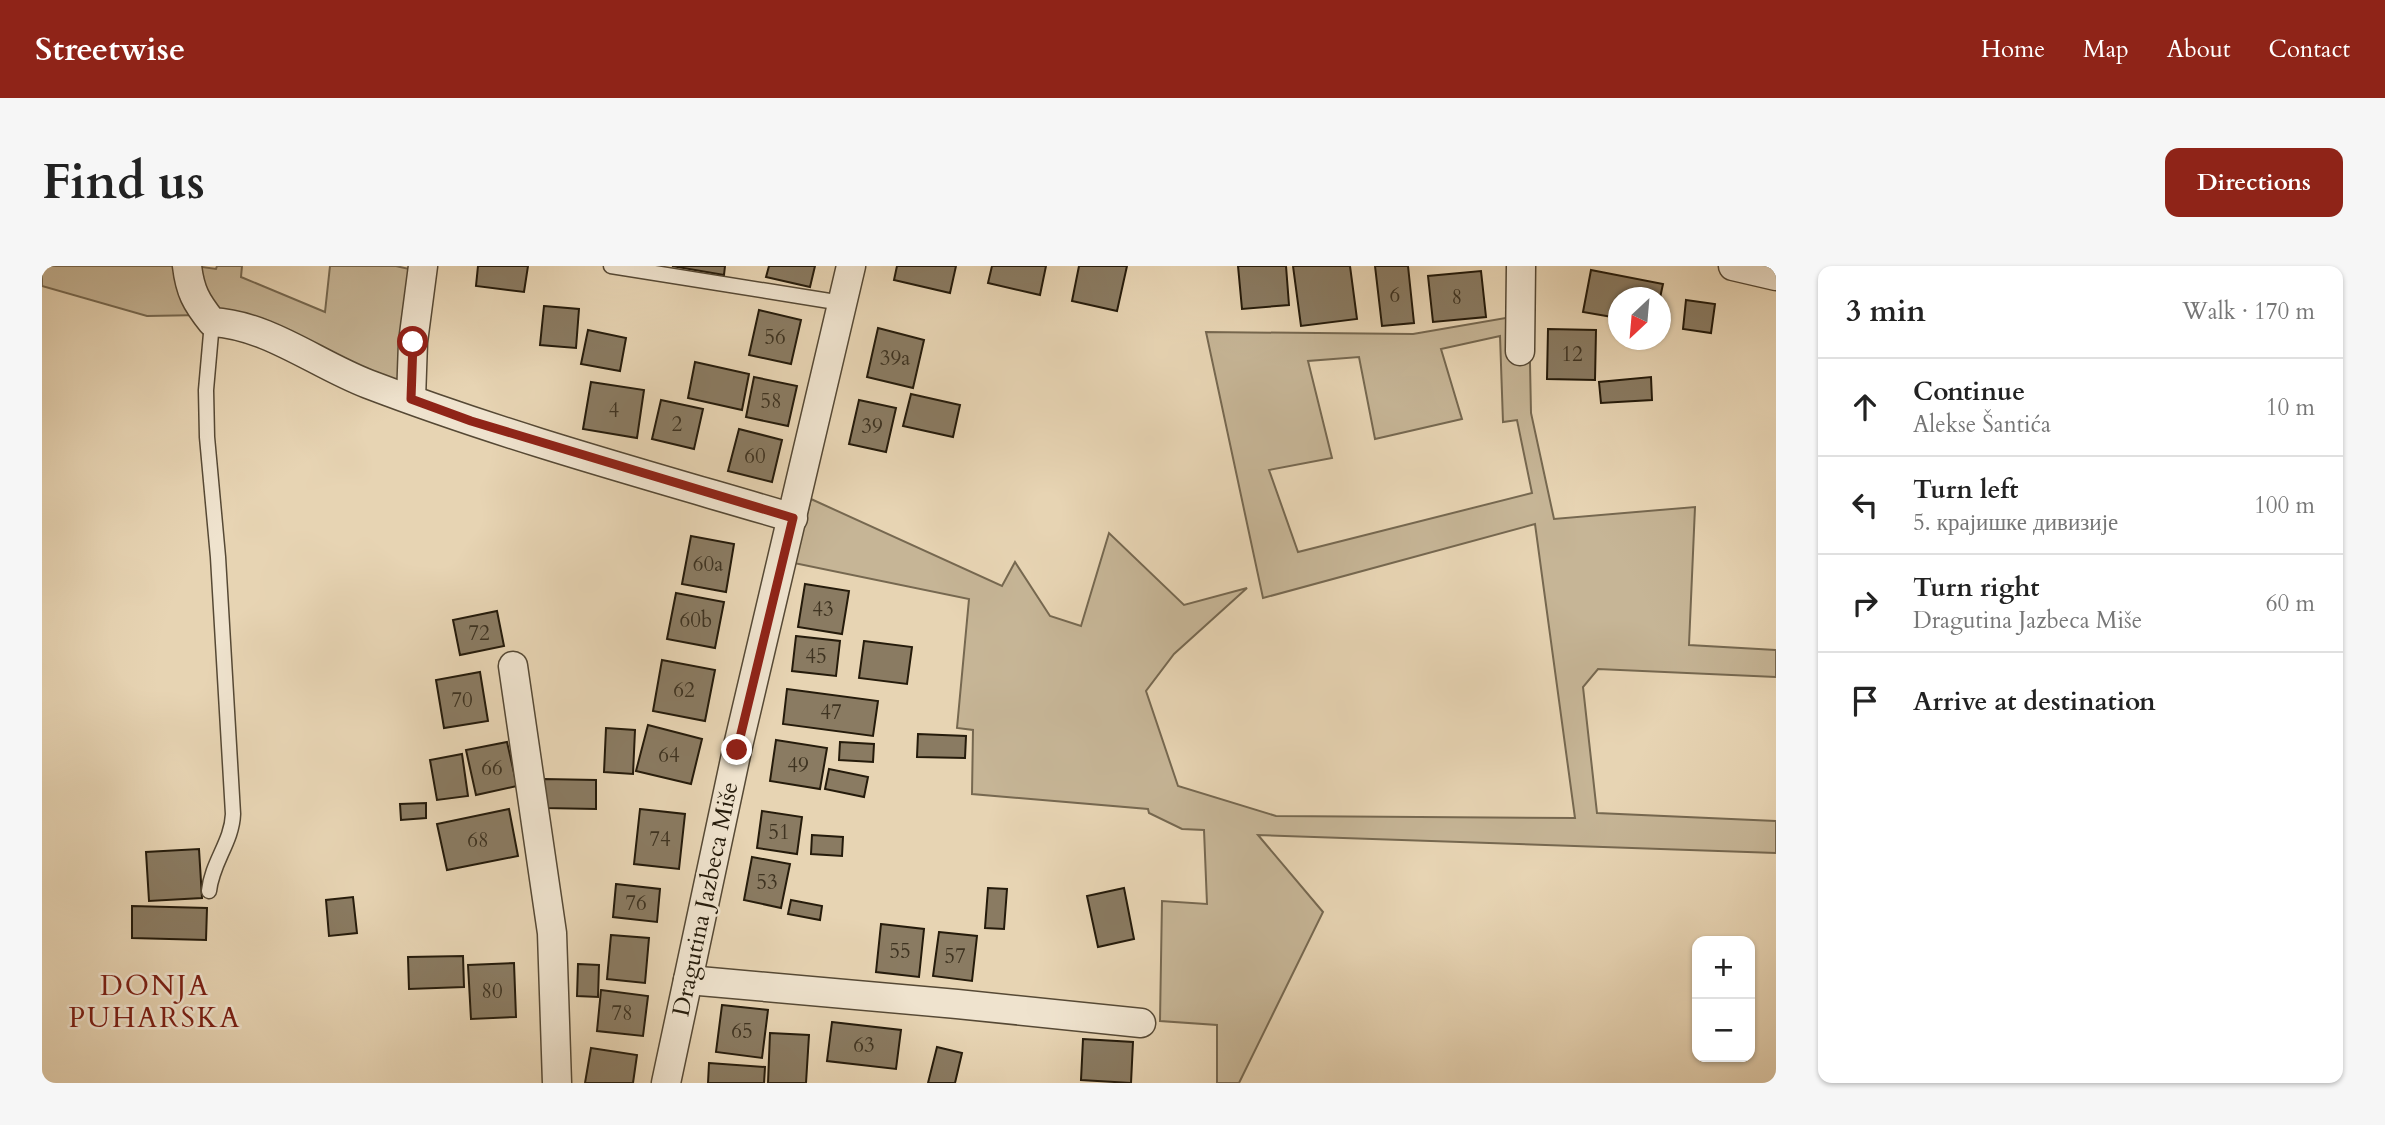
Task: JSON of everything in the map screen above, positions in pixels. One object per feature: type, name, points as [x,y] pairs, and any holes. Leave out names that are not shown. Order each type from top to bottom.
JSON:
[{"type":"street","points":[[187,266],[196,302],[212,322],[236,323],[365,383],[471,421],[793,518]]},
{"type":"street","points":[[411,399],[413,342],[424,266]]},
{"type":"street","name":"Dragutina Jazbeca Miše","points":[[666,1083],[737,750],[851,266]]},
{"type":"street","points":[[1520,351],[1521,266]]},
{"type":"street","points":[[1734,266],[1776,276]]},
{"type":"street","points":[[513,666],[551,933],[557,1083]]},
{"type":"street","points":[[688,980],[1141,1023]]},
{"type":"lane","points":[[611,266],[842,303]]},
{"type":"lane","points":[[209,891],[214,867],[232,827],[233,814],[218,557],[207,437],[206,390],[212,322]]},
{"type":"shaded area","points":[[42,266],[195,266],[216,269],[217,266],[242,266],[241,277],[325,312],[330,266],[396,266],[409,269],[399,394],[202,315],[147,316],[42,286]]},
{"type":"shaded area","points":[[1529,314],[1531,413],[1554,519],[1695,507],[1689,645],[1776,650],[1776,677],[1598,669],[1583,687],[1597,813],[1776,821],[1776,853],[1258,835],[1323,912],[1239,1083],[1217,1083],[1217,1025],[1160,1021],[1162,901],[1207,904],[1204,830],[1182,829],[1149,813],[1148,809],[972,794],[973,730],[957,728],[969,599],[794,563],[811,499],[1002,586],[1015,562],[1050,616],[1081,626],[1109,533],[1184,605],[1247,588],[1174,654],[1146,691],[1178,786],[1276,816],[1575,818],[1535,524],[1263,598],[1206,332],[1413,334]],"holes":[[[1500,336],[1503,422],[1517,420],[1532,493],[1298,552],[1269,470],[1332,458],[1308,361],[1359,357],[1375,439],[1462,419],[1441,349]]]},
{"type":"building","points":[[478,266],[528,266],[524,292],[476,286]]},
{"type":"building","points":[[672,266],[725,266],[724,275]]},
{"type":"building","points":[[769,266],[815,266],[810,287],[766,277]]},
{"type":"building","points":[[897,266],[956,266],[950,293],[894,280]]},
{"type":"building","points":[[992,266],[1046,266],[1040,295],[988,283]]},
{"type":"building","points":[[1079,266],[1127,266],[1117,311],[1072,301]]},
{"type":"building","points":[[1238,266],[1286,266],[1289,305],[1242,309]]},
{"type":"building","points":[[1293,266],[1350,266],[1357,319],[1301,326]]},
{"type":"building","points":[[1375,266],[1408,266],[1414,323],[1382,326]]},
{"type":"building","points":[[1591,270],[1663,284],[1662,287],[1608,287],[1608,316],[1583,312]]},
{"type":"building","points":[[1481,271],[1486,317],[1433,322],[1428,276]]},
{"type":"building","points":[[1686,300],[1715,304],[1711,333],[1683,329]]},
{"type":"building","points":[[544,306],[579,309],[576,348],[540,345]]},
{"type":"building","points":[[759,310],[801,320],[791,364],[749,355]]},
{"type":"building","points":[[878,328],[924,340],[913,388],[867,377]]},
{"type":"building","points":[[1548,329],[1596,330],[1595,380],[1547,379]]},
{"type":"building","points":[[588,330],[626,338],[620,371],[581,364]]},
{"type":"building","points":[[695,362],[749,374],[742,410],[688,398]]},
{"type":"building","points":[[754,377],[797,386],[788,426],[746,417]]},
{"type":"building","points":[[1651,377],[1652,400],[1601,403],[1599,382]]},
{"type":"building","points":[[591,382],[644,390],[637,438],[583,429]]},
{"type":"building","points":[[911,394],[960,405],[953,437],[903,426]]},
{"type":"building","points":[[661,400],[703,409],[694,449],[652,439]]},
{"type":"building","points":[[859,400],[896,408],[886,452],[849,444]]},
{"type":"building","points":[[739,429],[782,440],[772,482],[728,471]]},
{"type":"building","points":[[691,536],[734,544],[726,592],[682,584]]},
{"type":"building","points":[[805,584],[849,591],[842,634],[798,627]]},
{"type":"building","points":[[676,593],[724,602],[715,648],[667,639]]},
{"type":"building","points":[[497,611],[504,646],[460,655],[453,620]]},
{"type":"building","points":[[796,636],[840,641],[836,676],[792,671]]},
{"type":"building","points":[[864,641],[912,647],[907,684],[859,678]]},
{"type":"building","points":[[662,660],[715,670],[705,721],[653,711]]},
{"type":"building","points":[[480,672],[488,721],[444,728],[436,680]]},
{"type":"building","points":[[787,689],[878,701],[873,736],[783,724]]},
{"type":"building","points":[[648,725],[702,739],[691,784],[636,771]]},
{"type":"building","points":[[606,728],[635,730],[633,774],[604,772]]},
{"type":"building","points":[[918,734],[966,736],[965,758],[917,757]]},
{"type":"building","points":[[776,740],[827,748],[820,789],[770,781]]},
{"type":"building","points":[[507,742],[517,786],[476,795],[466,750]]},
{"type":"building","points":[[840,742],[874,744],[873,762],[839,760]]},
{"type":"building","points":[[462,754],[468,796],[437,800],[430,760]]},
{"type":"building","points":[[829,769],[868,777],[864,797],[825,789]]},
{"type":"building","points":[[544,779],[596,780],[596,809],[544,808]]},
{"type":"building","points":[[426,803],[426,818],[401,820],[400,804]]},
{"type":"building","points":[[509,809],[518,856],[447,870],[437,824]]},
{"type":"building","points":[[640,809],[685,814],[679,869],[634,864]]},
{"type":"building","points":[[762,811],[802,817],[797,854],[757,848]]},
{"type":"building","points":[[812,835],[843,837],[842,856],[811,854]]},
{"type":"building","points":[[199,849],[202,898],[149,901],[146,852]]},
{"type":"building","points":[[752,857],[790,864],[781,908],[744,900]]},
{"type":"building","points":[[616,884],[660,889],[657,922],[613,917]]},
{"type":"building","points":[[988,888],[1007,889],[1004,929],[985,928]]},
{"type":"building","points":[[1124,888],[1134,939],[1098,947],[1087,896]]},
{"type":"building","points":[[353,897],[357,933],[329,936],[326,900]]},
{"type":"building","points":[[791,900],[822,906],[820,920],[788,914]]},
{"type":"building","points":[[132,906],[207,908],[206,940],[132,938]]},
{"type":"building","points":[[881,924],[924,929],[919,977],[876,972]]},
{"type":"building","points":[[939,932],[977,936],[972,981],[933,976]]},
{"type":"building","points":[[611,935],[649,938],[645,983],[607,979]]},
{"type":"building","points":[[463,956],[464,987],[409,989],[408,957]]},
{"type":"building","points":[[514,963],[516,1017],[471,1019],[468,965]]},
{"type":"building","points":[[578,964],[599,965],[598,997],[577,996]]},
{"type":"building","points":[[601,990],[648,996],[643,1036],[597,1031]]},
{"type":"building","points":[[722,1005],[768,1010],[762,1058],[716,1052]]},
{"type":"building","points":[[832,1022],[901,1030],[896,1069],[827,1061]]},
{"type":"building","points":[[770,1033],[809,1035],[806,1083],[768,1083]]},
{"type":"building","points":[[1083,1039],[1133,1042],[1131,1083],[1081,1080]]},
{"type":"building","points":[[937,1047],[962,1053],[955,1083],[928,1083]]},
{"type":"building","points":[[591,1048],[637,1055],[633,1083],[585,1083]]},
{"type":"building","points":[[709,1063],[765,1067],[764,1083],[708,1083]]},
{"type":"district","name":"DONJA PUHARSKA","points":[[155,1001]]},
{"type":"route","points":[[413,342],[411,399],[471,421],[793,518],[737,750]]}]
